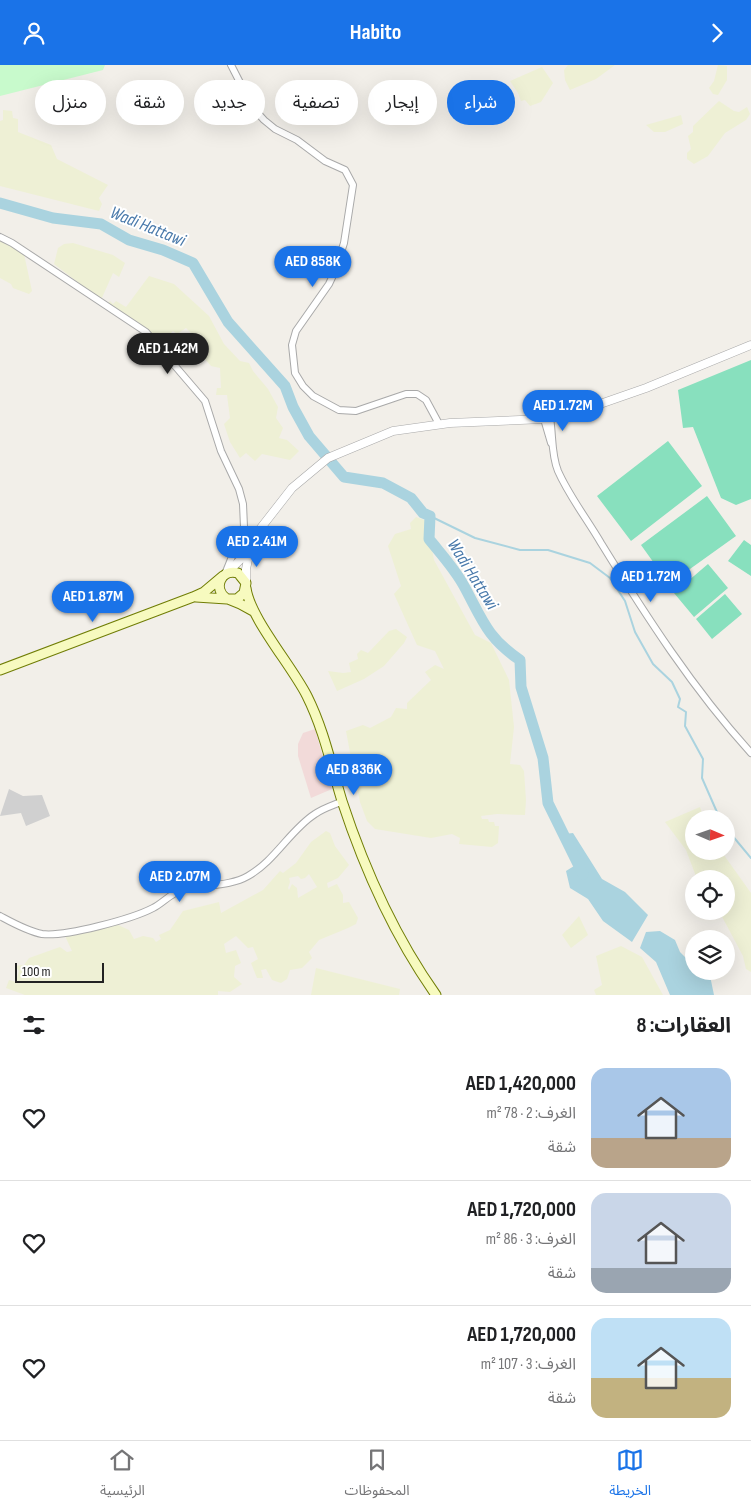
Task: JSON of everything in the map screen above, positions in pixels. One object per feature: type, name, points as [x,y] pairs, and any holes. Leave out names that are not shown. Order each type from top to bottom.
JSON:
[{"type":"main road","points":[[0,670],[193,597],[204,592],[224,575],[238,573],[246,586],[254,611],[307,696],[323,733],[356,840],[392,921],[436,995]]},
{"type":"main road","points":[[224,575],[219,589],[228,599],[254,611]]},
{"type":"main road","points":[[193,597],[237,599],[246,586]]},
{"type":"street","points":[[231,65],[253,108],[264,120],[275,129],[305,145],[325,161],[345,170],[353,185],[344,243],[335,271],[330,284],[296,331],[292,345],[292,361],[295,373],[302,386],[314,396],[339,410],[356,411],[406,394],[417,394],[426,400],[439,424]]},
{"type":"street","points":[[0,237],[12,243],[146,333],[206,401],[221,451],[239,489],[243,504],[244,527],[224,575]]},
{"type":"street","points":[[246,586],[246,569],[250,551],[260,529],[292,488],[328,458],[393,431],[439,424],[547,419],[580,411],[646,388],[751,345]]},
{"type":"street","points":[[547,419],[558,471],[633,595],[675,658],[730,730],[751,753]]},
{"type":"street","points":[[224,575],[250,551]]},
{"type":"street","points":[[0,916],[17,926],[42,934],[62,934],[140,913],[153,908],[178,891],[201,885],[227,883],[247,877],[264,866],[314,814],[343,801]]},
{"type":"shaded area","points":[[315,729],[332,789],[311,798],[298,756],[298,744],[303,733]]},
{"type":"shaded area","points":[[9,789],[23,796],[42,795],[50,816],[26,826],[21,813],[0,816]]},
{"type":"green space","points":[[0,65],[105,65],[103,70],[63,80],[35,80],[35,87],[0,96]]},
{"type":"green space","points":[[568,65],[615,65],[596,79],[570,90],[565,80],[564,70]]},
{"type":"green space","points":[[718,65],[727,66],[727,80],[718,95],[713,94],[709,88],[714,81]]},
{"type":"green space","points":[[542,67],[553,83],[541,102],[530,106],[525,100],[521,101],[515,88],[515,80],[512,80]]},
{"type":"green space","points":[[719,101],[734,111],[739,112],[747,107],[750,114],[746,120],[725,133],[708,156],[694,164],[687,159],[687,153],[691,149],[688,136],[693,132],[693,126]]},
{"type":"green space","points":[[3,110],[12,111],[13,118],[18,119],[18,132],[51,145],[57,159],[108,185],[99,198],[102,204],[99,211],[0,186],[0,121],[3,120]]},
{"type":"green space","points":[[681,115],[683,124],[665,132],[654,132],[646,125]]},
{"type":"green space","points":[[0,240],[24,254],[32,291],[29,294],[13,288],[11,284],[0,278]]},
{"type":"green space","points":[[73,243],[113,255],[125,263],[119,277],[113,273],[101,300],[54,264],[58,248],[64,244]]},
{"type":"green space","points":[[149,276],[174,284],[209,316],[224,344],[240,361],[249,363],[268,389],[278,407],[276,418],[283,428],[279,438],[287,440],[299,451],[290,460],[262,454],[255,461],[246,453],[240,458],[230,442],[224,424],[230,418],[227,395],[216,395],[217,388],[221,388],[220,368],[211,366],[196,349],[190,354],[184,347],[194,336],[186,328],[177,334],[173,331],[161,342],[144,328],[107,304],[110,301],[113,304],[116,301],[126,307]]},
{"type":"green space","points":[[751,360],[751,499],[736,505],[721,498],[693,427],[683,428],[678,390]]},
{"type":"green space","points":[[668,441],[702,486],[631,541],[597,496]]},
{"type":"green space","points":[[707,496],[736,536],[669,584],[641,545]]},
{"type":"green space","points":[[416,517],[427,521],[434,560],[475,635],[491,643],[509,680],[514,727],[510,764],[520,765],[524,771],[525,815],[497,814],[481,816],[482,819],[488,819],[489,822],[494,822],[495,826],[499,826],[498,843],[492,847],[459,844],[460,838],[452,834],[431,838],[375,829],[367,821],[360,802],[357,788],[359,763],[352,763],[346,731],[363,725],[370,728],[391,717],[396,708],[407,709],[407,703],[431,680],[425,672],[435,665],[444,669],[435,651],[417,645],[394,594],[401,586],[388,546],[395,534],[411,529],[410,523]]},
{"type":"green space","points":[[744,540],[751,545],[751,576],[728,561]]},
{"type":"green space","points":[[708,564],[728,588],[694,617],[674,593]]},
{"type":"green space","points":[[725,594],[742,614],[712,639],[696,619]]},
{"type":"green space","points":[[396,629],[407,637],[384,666],[364,679],[337,691],[328,671],[351,672],[349,663],[358,659],[357,654],[361,650],[368,653],[389,631]]},
{"type":"green space","points":[[685,813],[685,849],[665,822]]},
{"type":"green space","points":[[326,831],[330,833],[335,846],[349,865],[338,878],[327,883],[328,888],[337,884],[343,895],[343,903],[349,902],[358,918],[356,924],[319,940],[309,952],[312,958],[302,968],[290,970],[287,979],[281,983],[272,980],[266,969],[261,970],[263,978],[257,978],[251,963],[258,959],[253,947],[248,948],[236,936],[224,944],[226,953],[236,950],[241,963],[235,966],[234,977],[242,984],[230,992],[218,991],[218,995],[25,995],[6,988],[9,980],[16,982],[19,971],[15,966],[24,965],[29,958],[60,947],[67,952],[72,951],[65,936],[116,924],[129,930],[134,939],[143,936],[153,938],[156,942],[161,939],[159,935],[170,930],[183,911],[219,902],[221,913],[263,890],[280,871],[283,873],[296,863],[311,842]],"holes":[[[309,874],[317,887],[298,898],[297,888],[292,884],[289,890],[288,888],[289,878],[298,876],[301,879]]]},
{"type":"green space","points":[[690,860],[727,860],[735,870],[694,870]]},
{"type":"green space","points":[[735,871],[751,893],[751,972],[746,969],[743,956],[735,941],[735,930],[729,930],[724,920],[735,920]]},
{"type":"green space","points":[[579,916],[588,935],[571,948],[562,935]]},
{"type":"green space","points":[[621,946],[642,957],[663,995],[596,995],[594,990],[602,985],[596,956]]},
{"type":"green space","points":[[316,968],[400,989],[399,995],[311,995]]},
{"type":"water","points":[[573,833],[602,879],[625,892],[648,915],[632,942],[603,921],[588,899],[570,888],[566,871],[574,866],[577,856],[569,848],[564,834]]},
{"type":"water","points":[[660,931],[675,940],[680,952],[685,957],[685,980],[711,980],[714,995],[670,995],[656,962],[640,948],[646,932]]},
{"type":"waterway","name":"Wadi Hattawi","points":[[0,203],[53,218],[101,224],[129,240],[163,250],[193,263],[228,322],[285,386],[293,407],[309,436],[344,477],[383,483],[411,498],[423,513],[430,516],[429,539],[448,562],[464,586],[486,627],[500,644],[520,660],[521,687],[543,758],[548,803],[583,874]]},
{"type":"waterway","points":[[430,516],[475,538],[520,550],[548,550],[590,563],[610,578],[625,601],[635,632],[653,664],[672,682],[680,699],[678,707],[686,712],[685,726],[703,759],[702,778],[716,810]]},
{"type":"waterway","points":[[735,839],[751,858]]}]
